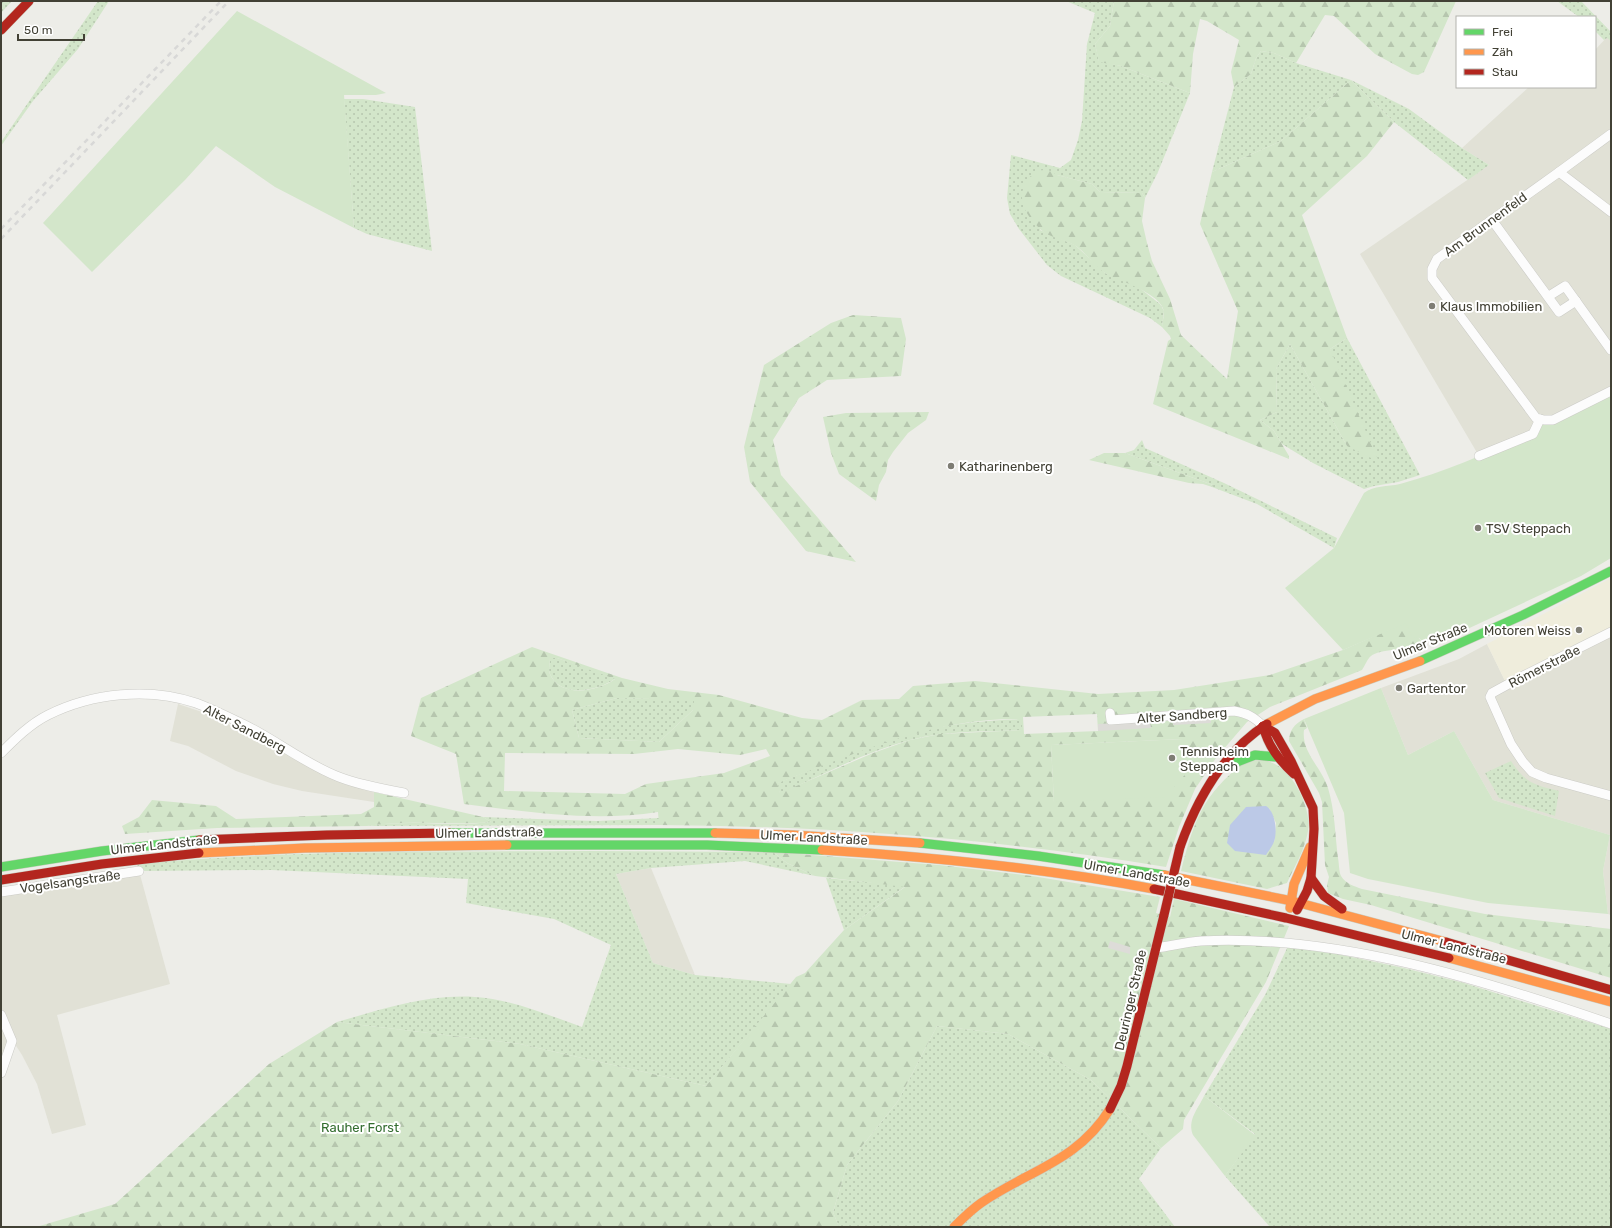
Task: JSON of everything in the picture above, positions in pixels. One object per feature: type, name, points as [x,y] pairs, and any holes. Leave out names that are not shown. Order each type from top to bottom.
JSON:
[{"type":"main road","points":[[1,30],[29,1]]},
{"type":"main road","name":"Ulmer Straße","points":[[1260,723],[1320,697],[1432,656],[1488,632],[1577,590],[1611,571]]},
{"type":"main road","points":[[1260,723],[1265,739],[1276,757],[1297,776]]},
{"type":"main road","points":[[1260,723],[1274,733],[1291,761],[1297,776],[1306,789],[1313,808],[1311,878],[1301,903],[1291,919]]},
{"type":"main road","name":"Deuringer Straße","points":[[954,1227],[976,1205],[990,1195],[1048,1167],[1067,1155],[1086,1139],[1108,1113],[1121,1085],[1131,1055],[1185,830],[1198,802],[1214,776],[1260,723]]},
{"type":"main road","points":[[1226,762],[1237,762],[1255,755],[1276,757]]},
{"type":"main road","name":"Ulmer Landstraße","points":[[1,867],[97,851],[155,844],[244,838],[357,834],[725,833],[898,842],[1017,853],[1186,878],[1290,900],[1359,917],[1611,990]]},
{"type":"main road","points":[[1291,919],[1290,900],[1294,882],[1313,840]]},
{"type":"main road","name":"Ulmer Landstraße","points":[[1,880],[157,857],[245,850],[507,844],[725,845],[853,851],[1022,868],[1098,879],[1176,893],[1456,959],[1611,1002]]},
{"type":"main road","points":[[1311,878],[1321,894],[1329,902],[1359,917]]},
{"type":"street","name":"Am Brunnenfeld","points":[[1540,419],[1536,418],[1432,278],[1432,269],[1437,259],[1611,134]]},
{"type":"street","points":[[1559,172],[1611,212]]},
{"type":"street","points":[[1492,220],[1559,312],[1576,301]]},
{"type":"street","points":[[1548,296],[1565,286],[1611,350]]},
{"type":"street","points":[[1479,456],[1533,434],[1540,419],[1553,420],[1611,391]]},
{"type":"street","name":"Römerstraße","points":[[1611,632],[1525,675],[1492,694],[1490,697],[1494,709],[1518,756],[1532,772],[1546,778],[1611,796]]},
{"type":"street","name":"Alter Sandberg","points":[[1,753],[25,730],[48,715],[87,701],[124,694],[158,694],[196,703],[244,724],[338,777],[356,783],[404,793]]},
{"type":"street","name":"Alter Sandberg","points":[[1110,713],[1111,720],[1234,711],[1244,712],[1260,723]]},
{"type":"street","name":"Vogelsangstraße","points":[[1,892],[139,871]]},
{"type":"street","points":[[1156,948],[1200,941],[1288,943],[1373,956],[1435,970],[1611,1024]]},
{"type":"street","points":[[1,1015],[12,1041],[1,1073]]},
{"type":"shaded area","points":[[1607,37],[1611,41],[1611,391],[1533,434],[1479,456],[1360,254],[1489,165],[1462,148],[1528,88],[1596,88],[1596,49]]},
{"type":"shaded area","points":[[1611,578],[1611,632],[1507,685],[1487,644]]},
{"type":"shaded area","points":[[1611,632],[1611,915],[1608,914],[1603,871],[1610,835],[1493,800],[1454,731],[1408,755],[1381,688],[1459,659],[1487,644],[1507,685]]},
{"type":"shaded area","points":[[178,704],[205,713],[374,792],[374,802],[302,791],[273,784],[236,771],[188,746],[170,741]]},
{"type":"shaded area","points":[[1210,717],[1211,723],[1173,725],[1173,719]]},
{"type":"shaded area","points":[[1150,721],[1151,728],[1098,731],[1098,724]]},
{"type":"shaded area","points":[[651,868],[695,975],[653,963],[616,874]]},
{"type":"shaded area","points":[[139,871],[170,984],[57,1015],[86,1125],[52,1134],[37,1084],[13,1041],[1,1073],[1,892]]},
{"type":"shaded area","points":[[1110,941],[1130,947],[1130,954],[1108,948]]},
{"type":"green space","points":[[1,1],[12,1],[1,13]]},
{"type":"green space","points":[[98,1],[109,1],[78,49],[33,101],[1,146],[1,142]]},
{"type":"green space","points":[[1066,1],[1114,1],[1110,26],[1095,44],[1099,61],[1121,66],[1190,93],[1158,172],[1145,198],[1142,193],[1100,192],[1092,184],[1057,175],[1040,230],[1075,245],[1105,273],[1137,286],[1160,304],[1164,311],[1162,327],[1150,318],[1061,276],[1047,265],[1019,229],[1010,214],[1007,198],[1011,155],[1060,168],[1071,160],[1078,140],[1082,121],[1087,44],[1095,13]]},
{"type":"green space","points":[[1114,1],[1456,1],[1424,72],[1418,75],[1412,74],[1375,54],[1334,16],[1325,15],[1296,63],[1274,53],[1261,51],[1256,58],[1251,74],[1234,87],[1231,72],[1239,40],[1207,21],[1200,19],[1193,54],[1190,93],[1121,66],[1099,62],[1095,44],[1110,26]]},
{"type":"green space","points":[[1557,1],[1581,1],[1596,16],[1578,16]]},
{"type":"green space","points":[[237,11],[386,93],[376,95],[344,95],[354,228],[275,187],[216,146],[185,180],[92,272],[43,223]]},
{"type":"green space","points":[[1596,16],[1611,32],[1611,41],[1607,38],[1604,40],[1596,32]]},
{"type":"green space","points":[[1261,51],[1274,53],[1296,63],[1351,80],[1281,141],[1212,172],[1234,87],[1251,74],[1256,58]]},
{"type":"green space","points":[[1351,80],[1409,109],[1462,148],[1489,165],[1468,180],[1394,122]]},
{"type":"green space","points":[[1351,80],[1394,122],[1367,156],[1302,215],[1347,338],[1330,349],[1379,462],[1347,446],[1290,344],[1276,369],[1277,412],[1260,420],[1274,431],[1289,456],[1289,459],[1153,404],[1168,341],[1171,339],[1162,327],[1164,312],[1161,305],[1148,293],[1105,273],[1076,246],[1040,229],[1030,218],[1024,207],[1022,197],[1023,189],[1031,176],[1036,172],[1043,170],[1092,184],[1100,192],[1142,193],[1145,198],[1142,221],[1147,243],[1152,261],[1170,299],[1181,335],[1227,379],[1238,311],[1200,224],[1212,172],[1281,141]]},
{"type":"green space","points":[[344,99],[363,99],[415,107],[432,251],[367,234],[354,228]]},
{"type":"green space","points":[[853,315],[901,318],[906,339],[901,376],[827,380],[799,398],[773,440],[781,475],[856,562],[806,551],[750,482],[744,447],[764,365],[831,323]]},
{"type":"green space","points":[[1347,338],[1420,475],[1398,482],[1364,489],[1313,463],[1282,444],[1274,431],[1260,420],[1277,412],[1276,369],[1290,344],[1347,446],[1330,349]]},
{"type":"green space","name":"TSV Steppach","points":[[1611,391],[1611,558],[1581,576],[1463,631],[1423,642],[1419,638],[1412,637],[1406,623],[1343,650],[1285,588],[1334,548],[1364,493],[1368,490],[1417,479],[1483,455],[1532,434],[1536,427]]},
{"type":"green space","points":[[929,412],[926,420],[908,433],[888,460],[886,472],[879,485],[876,501],[839,474],[831,453],[823,417],[846,413]]},
{"type":"green space","points":[[1142,440],[1145,448],[1224,483],[1337,538],[1334,548],[1257,504],[1212,487],[1213,485],[1125,453],[1134,450]]},
{"type":"green space","points":[[1104,453],[1125,453],[1213,485],[1212,487],[1203,484],[1189,483],[1089,460]]},
{"type":"green space","points":[[1406,622],[1422,642],[1420,645],[1414,647],[1375,654],[1370,657],[1362,670],[1270,707],[1247,722],[1216,758],[1195,789],[1179,827],[1166,867],[1040,849],[913,836],[786,828],[659,825],[658,812],[634,815],[585,816],[537,813],[464,804],[456,754],[411,736],[421,698],[532,647],[622,678],[668,689],[719,695],[802,718],[822,720],[862,700],[899,699],[913,686],[975,681],[1098,694],[1174,690],[1270,675],[1343,650]],"holes":[[[550,658],[557,658],[615,679],[600,687],[571,690],[562,687],[555,682],[549,672]],[[617,698],[694,700],[694,709],[659,742],[579,738],[572,710]],[[1097,714],[1098,731],[1024,734],[1023,717]],[[1022,719],[1022,730],[940,734],[910,740],[873,753],[780,793],[778,783],[867,749],[927,730],[990,720]],[[1183,739],[1054,802],[1051,745]],[[678,749],[740,755],[766,749],[770,756],[724,773],[646,784],[625,794],[504,791],[505,753],[634,754]]]},
{"type":"green space","points":[[550,658],[557,658],[616,678],[609,683],[590,689],[571,690],[562,687],[555,682],[549,672]]},
{"type":"green space","points":[[1381,688],[1408,755],[1454,731],[1493,800],[1610,835],[1603,871],[1608,914],[1488,903],[1368,879],[1350,873],[1344,813],[1304,719]]},
{"type":"green space","points":[[617,698],[694,699],[694,709],[659,742],[579,738],[572,710]]},
{"type":"green space","points":[[1022,719],[1022,730],[938,734],[893,745],[844,764],[780,794],[777,783],[887,740],[948,725]]},
{"type":"green space","points":[[1304,719],[1307,728],[1304,730],[1306,746],[1328,788],[1333,814],[1340,872],[1345,881],[1362,889],[1485,914],[1611,929],[1611,978],[1371,905],[1343,899],[1328,893],[1327,885],[1329,877],[1325,865],[1322,802],[1319,793],[1289,741],[1293,728],[1297,723]]},
{"type":"green space","points":[[1183,739],[1191,768],[1165,797],[1054,802],[1051,745]]},
{"type":"green space","points":[[1246,761],[1267,761],[1278,766],[1286,773],[1299,791],[1307,812],[1308,831],[1302,851],[1287,883],[1267,889],[1181,871],[1196,822],[1202,809],[1210,797],[1231,773]],"holes":[[[1269,808],[1276,823],[1274,843]]]},
{"type":"green space","points":[[1511,761],[1526,779],[1537,785],[1559,791],[1555,816],[1499,798],[1485,773]]},
{"type":"green space","points":[[374,792],[483,817],[491,822],[398,823],[367,826],[217,828],[125,834],[122,826],[139,817],[152,800],[216,806],[236,819],[361,814],[374,807]]},
{"type":"green space","points":[[483,817],[597,821],[659,818],[659,825],[367,826],[398,823],[460,824],[491,822]]},
{"type":"green space","points":[[589,851],[773,852],[787,863],[815,876],[745,861],[651,868],[616,874],[653,963],[695,975],[791,984],[706,1086],[520,1044],[337,1022],[422,1000],[475,997],[489,998],[516,1004],[582,1027],[611,945],[554,919],[466,903],[468,879],[271,870],[139,871],[137,864],[193,859],[306,854]]},
{"type":"green space","name":"Rauher Forst","points":[[773,852],[939,865],[1032,876],[1160,897],[1156,913],[1170,917],[1174,899],[1289,926],[1266,982],[1184,1120],[1183,1129],[1161,1148],[1091,1080],[1008,1034],[937,1026],[898,1101],[847,1165],[833,1212],[839,1227],[36,1227],[115,1204],[269,1064],[337,1022],[520,1044],[706,1086],[796,977],[805,973],[844,930],[905,887],[815,876],[787,863]]},
{"type":"green space","points":[[826,878],[906,886],[844,930]]},
{"type":"green space","points":[[1289,944],[1404,968],[1464,983],[1611,1029],[1611,1227],[1270,1227],[1225,1176],[1255,1134],[1204,1096],[1265,995]]},
{"type":"green space","points":[[937,1026],[1008,1034],[1091,1080],[1161,1148],[1139,1179],[1175,1227],[839,1227],[833,1212],[847,1165],[898,1101]]},
{"type":"green space","points":[[1204,1096],[1255,1135],[1225,1176],[1193,1135],[1191,1124],[1192,1119]]},
{"type":"water","points":[[1266,806],[1272,813],[1276,830],[1275,840],[1266,855],[1235,851],[1227,843],[1230,825],[1246,807]]},
{"type":"railway","points":[[1,229],[221,1]]},
{"type":"railway","points":[[1,239],[229,1]]},
{"type":"traffic: fast","points":[[1420,661],[1523,615],[1611,571]]},
{"type":"traffic: fast","points":[[1226,762],[1237,762],[1255,755],[1276,757]]},
{"type":"traffic: fast","points":[[449,833],[715,833]]},
{"type":"traffic: fast","points":[[1,867],[102,851],[199,840]]},
{"type":"traffic: fast","points":[[920,843],[1038,856],[1164,875]]},
{"type":"traffic: fast","points":[[507,845],[707,845],[822,850]]},
{"type":"traffic: slow","points":[[1267,724],[1315,699],[1420,661]]},
{"type":"traffic: slow","points":[[715,833],[793,835],[920,843]]},
{"type":"traffic: slow","points":[[199,853],[305,848],[507,845]]},
{"type":"traffic: slow","points":[[1290,908],[1294,884],[1310,847]]},
{"type":"traffic: slow","points":[[822,850],[988,864],[1071,875],[1154,889]]},
{"type":"traffic: slow","points":[[1164,875],[1292,901],[1446,942]]},
{"type":"traffic: slow","points":[[1449,958],[1611,1002]]},
{"type":"traffic: slow","points":[[954,1227],[970,1211],[981,1203],[1051,1164],[1083,1141],[1097,1127],[1110,1109]]},
{"type":"traffic: jam","points":[[1,30],[29,1]]},
{"type":"traffic: jam","points":[[1180,847],[1203,794],[1213,778],[1237,748],[1251,735],[1267,724]]},
{"type":"traffic: jam","points":[[1263,726],[1275,733],[1291,761],[1313,808],[1314,829],[1311,878],[1307,891],[1297,910]]},
{"type":"traffic: jam","points":[[1263,726],[1271,746],[1294,774]]},
{"type":"traffic: jam","points":[[199,840],[327,835],[449,833]]},
{"type":"traffic: jam","points":[[1164,915],[1180,847]]},
{"type":"traffic: jam","points":[[1,880],[102,864],[199,853]]},
{"type":"traffic: jam","points":[[1311,878],[1324,896],[1342,909]]},
{"type":"traffic: jam","points":[[1154,889],[1286,918],[1449,958]]},
{"type":"traffic: jam","points":[[1110,1109],[1121,1086],[1127,1066],[1164,915]]},
{"type":"traffic: jam","points":[[1446,942],[1611,990]]},
{"type":"place","name":"Klaus Immobilien","points":[[1432,306]]},
{"type":"place","name":"Katharinenberg","points":[[951,466]]},
{"type":"place","name":"TSV Steppach","points":[[1478,528]]},
{"type":"place","name":"Motoren Weiss","points":[[1579,630]]},
{"type":"place","name":"Gartentor","points":[[1399,688]]},
{"type":"place","name":"Tennisheim Steppach","points":[[1172,758]]}]
